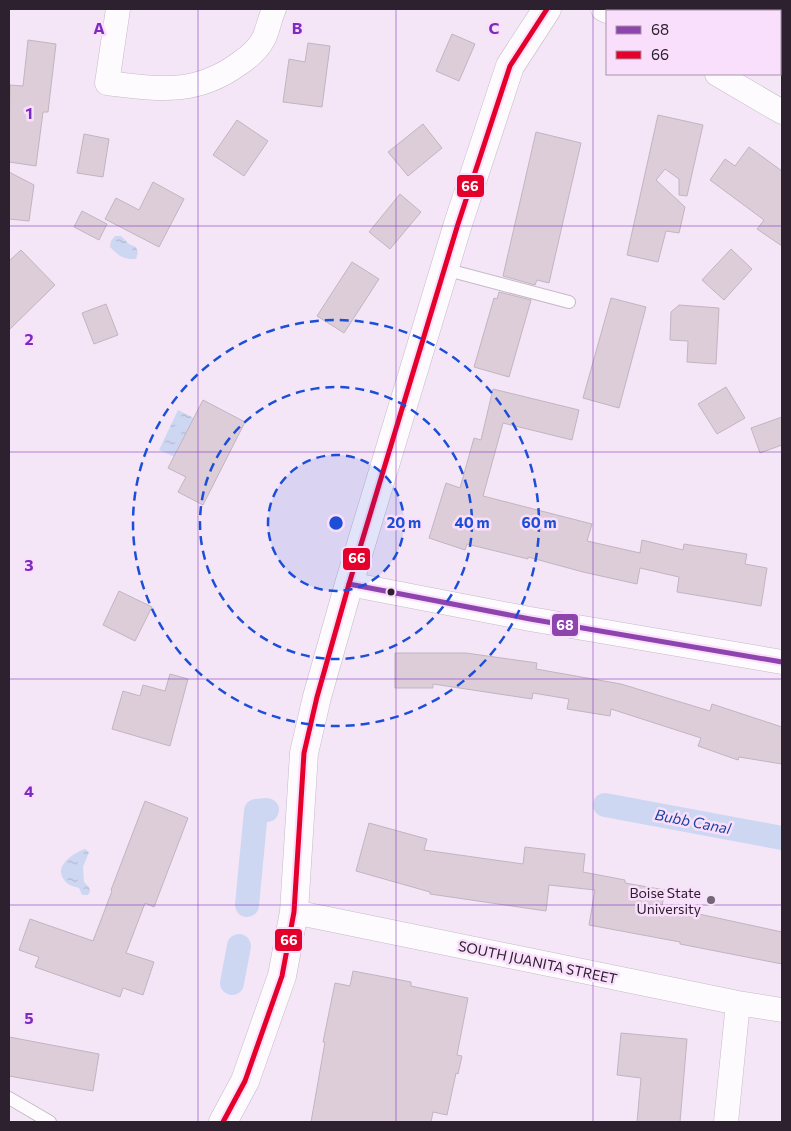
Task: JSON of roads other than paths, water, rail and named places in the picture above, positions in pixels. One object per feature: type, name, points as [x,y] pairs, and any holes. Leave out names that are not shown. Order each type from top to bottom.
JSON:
[{"type":"street","points":[[118,9],[107,83],[159,89],[183,88],[206,82],[230,70],[250,56],[263,40],[274,9]]},
{"type":"street","points":[[223,1122],[245,1082],[282,976],[294,912],[304,754],[317,697],[349,584],[444,269],[510,66],[547,9]]},
{"type":"street","points":[[719,75],[782,112]]},
{"type":"street","points":[[349,584],[530,619],[782,662]]},
{"type":"street","name":"SOUTH JUANITA STREET","points":[[294,912],[738,1003],[782,1010]]},
{"type":"street","points":[[726,1122],[738,1003]]},
{"type":"lane","points":[[444,269],[569,302]]},
{"type":"lane","points":[[9,1098],[50,1122]]},
{"type":"water","points":[[115,236],[121,236],[129,244],[136,247],[138,253],[136,259],[128,259],[121,256],[110,247],[111,241]]},
{"type":"water","points":[[178,410],[196,419],[177,458],[159,450]]},
{"type":"water","points":[[85,849],[89,852],[83,867],[84,882],[89,887],[90,892],[88,895],[82,895],[79,888],[68,884],[61,873],[64,863],[69,858]]},
{"type":"waterway","name":"Bubb Canal","points":[[605,805],[782,838]]},
{"type":"waterway","name":"Bubb Canal","points":[[247,905],[256,811],[267,810]]},
{"type":"waterway","name":"Bubb Canal","points":[[232,983],[239,946]]},
{"type":"place","name":"Boise State University","points":[[711,900]]}]
